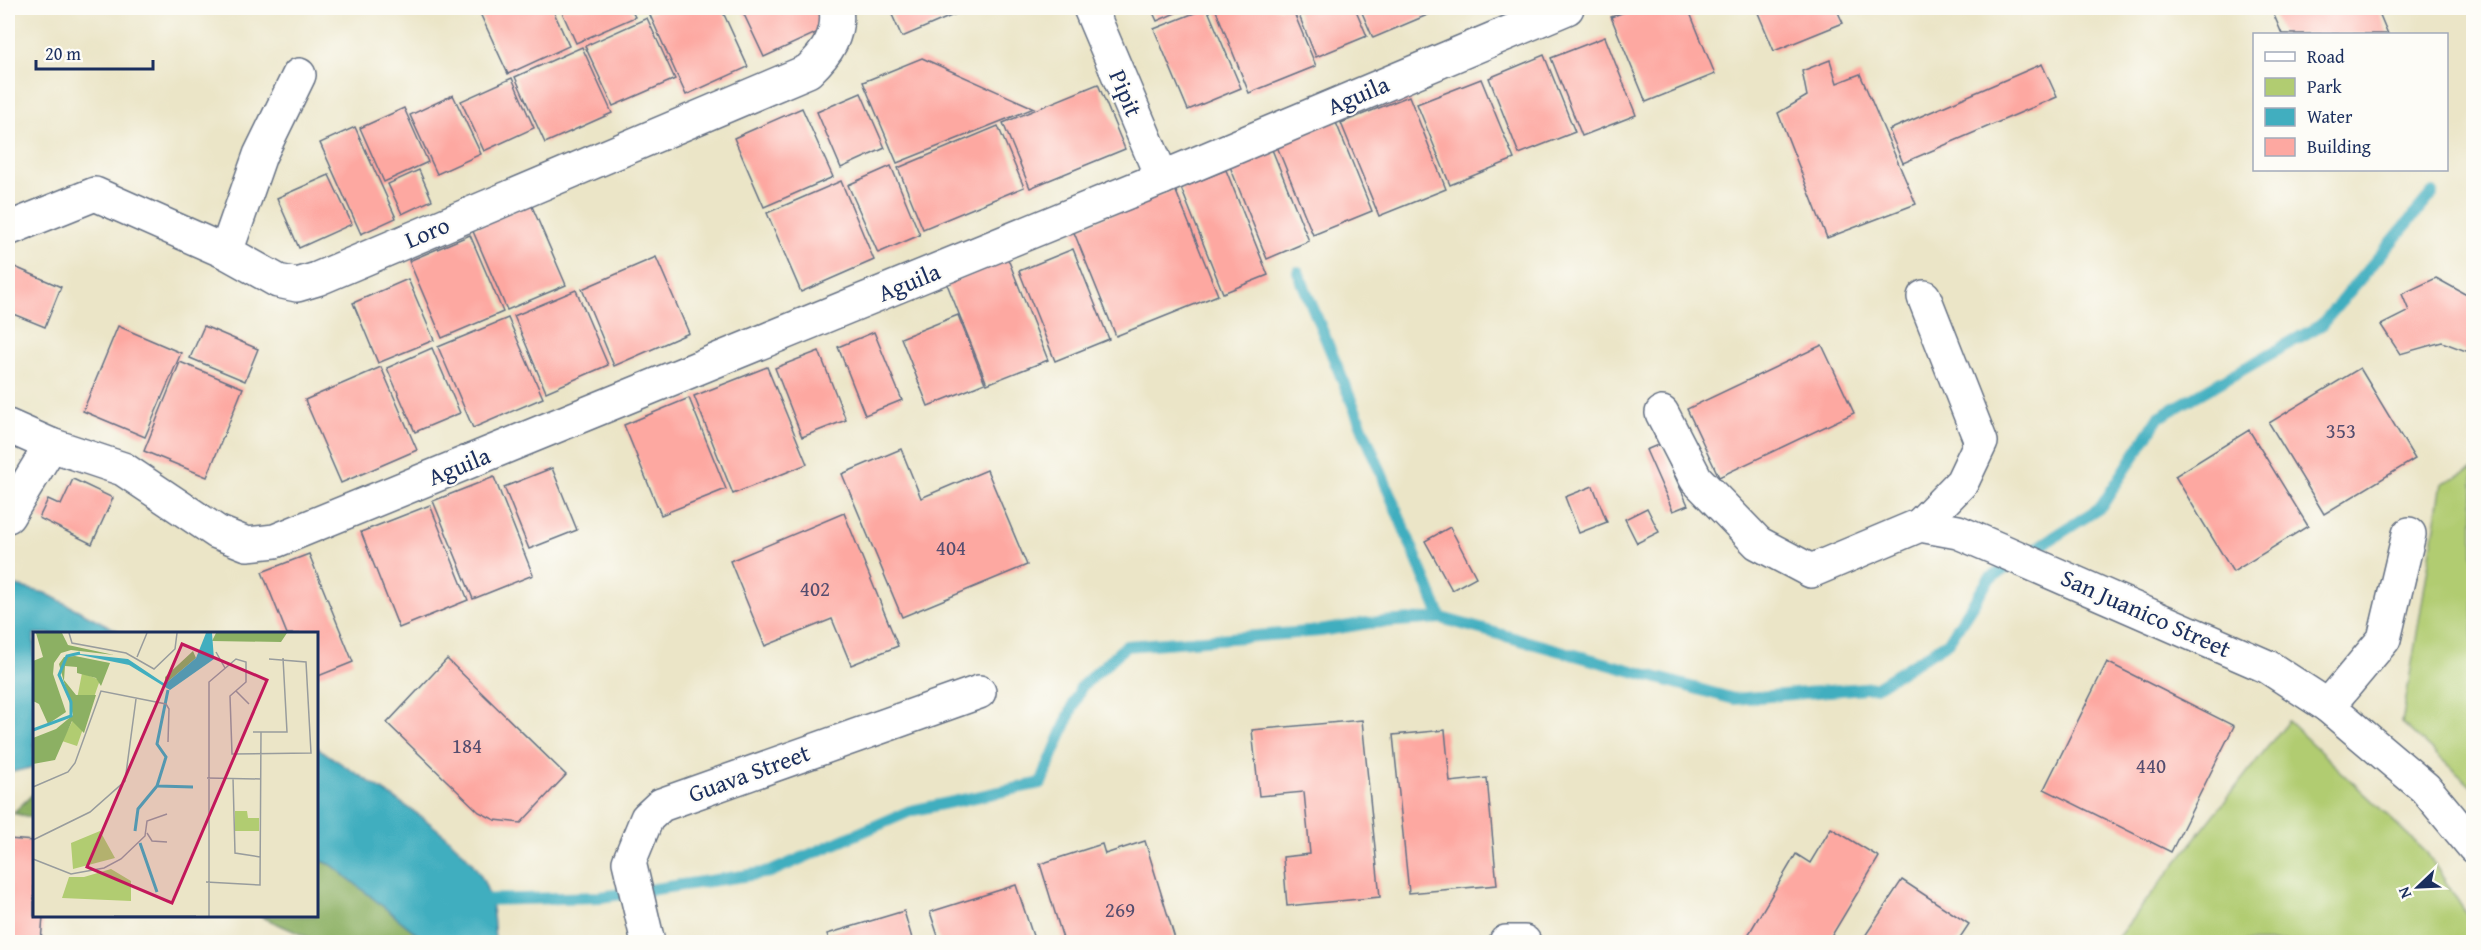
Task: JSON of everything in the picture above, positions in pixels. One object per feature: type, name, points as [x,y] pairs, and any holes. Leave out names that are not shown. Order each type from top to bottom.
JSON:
[{"type":"street","name":"Pipit","points":[[1090,8],[1162,178]]},
{"type":"street","name":"Aguila","points":[[51,445],[123,469],[217,532],[247,544],[275,541],[1162,178],[1567,8]]},
{"type":"street","name":"Loro","points":[[8,229],[95,195],[226,252],[278,281],[297,285],[317,279],[808,71],[825,55],[835,22]]},
{"type":"street","points":[[226,252],[261,155],[300,75]]},
{"type":"street","points":[[1662,412],[1696,479],[1758,543],[1811,571],[1920,525],[1962,482],[1981,442],[1924,297]]},
{"type":"street","points":[[8,426],[51,445],[8,516]]},
{"type":"street","name":"San Juanico Street","points":[[1920,525],[1958,532],[2268,667],[2328,706],[2425,788],[2474,847]]},
{"type":"street","points":[[2328,706],[2384,639],[2409,534]]},
{"type":"street","name":"Guava Street","points":[[647,940],[629,862],[647,818],[661,805],[979,692]]},
{"type":"street","points":[[1506,942],[1524,942]]},
{"type":"green space","points":[[2473,469],[2473,788],[2402,723],[2442,483]]},
{"type":"green space","points":[[2288,721],[2427,853],[2473,924],[2473,942],[2114,942]]},
{"type":"green space","points":[[33,794],[33,818],[13,813]]},
{"type":"green space","points":[[318,859],[332,865],[427,942],[318,942],[262,917],[318,917]]},
{"type":"water","points":[[8,584],[45,593],[120,632],[33,632],[33,767],[8,773]]},
{"type":"water","points":[[318,748],[432,825],[471,861],[489,895],[495,942],[427,942],[332,865],[318,859]]},
{"type":"building","points":[[552,8],[569,46],[508,74],[478,9]]},
{"type":"building","points":[[560,8],[630,8],[635,17],[576,43]]},
{"type":"building","points":[[662,8],[721,8],[748,67],[686,95],[649,13]]},
{"type":"building","points":[[741,8],[818,8],[827,28],[764,57]]},
{"type":"building","points":[[889,8],[970,8],[902,37]]},
{"type":"building","points":[[1151,8],[1187,8],[1157,21]]},
{"type":"building","points":[[1207,8],[1241,88],[1188,110],[1154,29]]},
{"type":"building","points":[[1215,8],[1292,8],[1316,66],[1249,93]]},
{"type":"building","points":[[1296,8],[1355,8],[1367,36],[1316,57]]},
{"type":"building","points":[[1360,8],[1430,8],[1432,13],[1373,38]]},
{"type":"building","points":[[1635,8],[1688,8],[1715,74],[1646,102],[1611,17]]},
{"type":"building","points":[[1756,8],[1836,8],[1843,23],[1774,51]]},
{"type":"building","points":[[2271,8],[2377,8],[2388,33],[2282,33]]},
{"type":"building","points":[[647,18],[675,79],[613,106],[585,46]]},
{"type":"building","points":[[1605,37],[1636,115],[1582,136],[1551,58]]},
{"type":"building","points":[[582,47],[612,113],[545,143],[515,77]]},
{"type":"building","points":[[1544,55],[1575,132],[1519,154],[1489,78]]},
{"type":"building","points":[[922,58],[1034,108],[897,163],[863,82]]},
{"type":"building","points":[[1830,60],[1837,83],[1860,74],[1916,204],[1827,238],[1778,113],[1807,96],[1802,71]]},
{"type":"building","points":[[2042,64],[2057,97],[1903,163],[1889,130]]},
{"type":"building","points":[[512,78],[534,128],[484,151],[461,101]]},
{"type":"building","points":[[1481,79],[1514,159],[1450,185],[1417,104]]},
{"type":"building","points":[[1098,84],[1125,149],[1030,188],[1003,123]]},
{"type":"building","points":[[861,93],[885,148],[841,168],[817,112]]},
{"type":"building","points":[[453,95],[481,154],[437,174],[410,115]]},
{"type":"building","points":[[1409,96],[1446,189],[1379,216],[1341,123]]},
{"type":"building","points":[[404,108],[428,162],[384,182],[360,128]]},
{"type":"building","points":[[802,108],[833,177],[764,207],[734,138]]},
{"type":"building","points":[[1335,120],[1372,211],[1313,235],[1276,144]]},
{"type":"building","points":[[998,126],[1024,187],[923,229],[898,168]]},
{"type":"building","points":[[355,127],[396,218],[361,234],[320,143]]},
{"type":"building","points":[[1271,147],[1309,241],[1267,259],[1229,164]]},
{"type":"building","points":[[891,166],[920,235],[878,253],[848,185]]},
{"type":"building","points":[[419,170],[432,200],[402,214],[388,184]]},
{"type":"building","points":[[1226,170],[1268,275],[1223,293],[1181,188]]},
{"type":"building","points":[[329,175],[352,224],[299,248],[277,198]]},
{"type":"building","points":[[841,181],[874,260],[801,292],[767,213]]},
{"type":"building","points":[[1175,189],[1218,295],[1116,336],[1073,230]]},
{"type":"building","points":[[531,204],[566,285],[507,310],[472,229]]},
{"type":"building","points":[[470,235],[503,312],[442,338],[409,261]]},
{"type":"building","points":[[1073,249],[1109,339],[1055,361],[1019,271]]},
{"type":"building","points":[[656,257],[689,333],[614,366],[582,289]]},
{"type":"building","points":[[1008,259],[1048,360],[987,384],[947,284]]},
{"type":"building","points":[[8,264],[61,287],[45,327],[8,312]]},
{"type":"building","points":[[2436,278],[2474,299],[2474,354],[2442,342],[2400,354],[2381,325],[2409,311],[2402,294]]},
{"type":"building","points":[[408,279],[434,340],[378,363],[353,303]]},
{"type":"building","points":[[576,290],[608,365],[546,392],[514,316]]},
{"type":"building","points":[[958,315],[985,383],[928,406],[901,338]]},
{"type":"building","points":[[508,318],[543,398],[473,428],[438,347]]},
{"type":"building","points":[[118,326],[181,353],[145,437],[83,411]]},
{"type":"building","points":[[204,326],[258,349],[245,381],[190,358]]},
{"type":"building","points":[[874,332],[902,400],[865,415],[838,347]]},
{"type":"building","points":[[1822,345],[1854,413],[1719,477],[1687,409]]},
{"type":"building","points":[[432,348],[460,413],[415,432],[387,368]]},
{"type":"building","points":[[819,351],[846,420],[802,437],[775,368]]},
{"type":"building","points":[[180,362],[243,388],[207,477],[144,451]]},
{"type":"building","points":[[381,367],[417,450],[341,483],[305,400]]},
{"type":"building","points":[[767,367],[807,464],[733,494],[694,396]]},
{"type":"building","points":[[2360,368],[2415,459],[2324,514],[2269,423]]},
{"type":"building","points":[[689,398],[726,489],[661,515],[624,425]]},
{"type":"building","points":[[2249,430],[2308,526],[2233,572],[2175,476]]},
{"type":"building","points":[[1660,444],[1688,505],[1673,511],[1646,450]]},
{"type":"building","points":[[901,449],[921,498],[987,470],[1027,565],[902,617],[842,474]]},
{"type":"building","points":[[552,468],[577,530],[529,549],[504,487]]},
{"type":"building","points":[[494,477],[533,575],[473,599],[433,501]]},
{"type":"building","points":[[73,479],[113,498],[92,544],[39,518],[48,499],[61,505]]},
{"type":"building","points":[[1593,486],[1607,522],[1579,533],[1565,497]]},
{"type":"building","points":[[430,505],[468,600],[399,628],[361,532]]},
{"type":"building","points":[[1647,508],[1659,532],[1637,543],[1625,519]]},
{"type":"building","points":[[844,513],[898,646],[851,665],[832,619],[765,646],[730,561]]},
{"type":"building","points":[[1450,527],[1476,577],[1452,590],[1425,541]]},
{"type":"building","points":[[309,554],[353,662],[318,676],[318,632],[286,632],[262,572]]},
{"type":"building","points":[[447,659],[566,775],[521,823],[495,820],[479,812],[387,723]]},
{"type":"building","points":[[2107,662],[2234,726],[2171,852],[2044,789]]},
{"type":"building","points":[[1362,720],[1380,897],[1287,906],[1283,857],[1310,854],[1304,792],[1259,796],[1252,730]]},
{"type":"building","points":[[1445,730],[1450,782],[1487,778],[1497,885],[1409,893],[1393,735]]},
{"type":"building","points":[[1831,828],[1879,857],[1828,942],[1744,942],[1796,854],[1810,863]]},
{"type":"building","points":[[8,839],[33,841],[33,917],[43,917],[41,942],[8,942]]},
{"type":"building","points":[[1145,841],[1176,942],[1064,942],[1040,864],[1102,844],[1105,854]]},
{"type":"building","points":[[1902,880],[1969,924],[1957,942],[1861,942]]},
{"type":"building","points":[[1016,885],[1035,942],[940,942],[930,912]]},
{"type":"building","points":[[904,911],[913,942],[830,942],[827,934]]},
{"type":"waterway","points":[[1949,641],[1989,579],[2101,507],[2159,417],[2321,325],[2433,193]]},
{"type":"waterway","points":[[1298,272],[1441,618]]},
{"type":"waterway","points":[[476,900],[601,897],[770,872],[910,811],[1041,783],[1081,687],[1126,646],[1320,631],[1368,623],[1441,618],[1734,699],[1876,687],[1945,644]]}]
